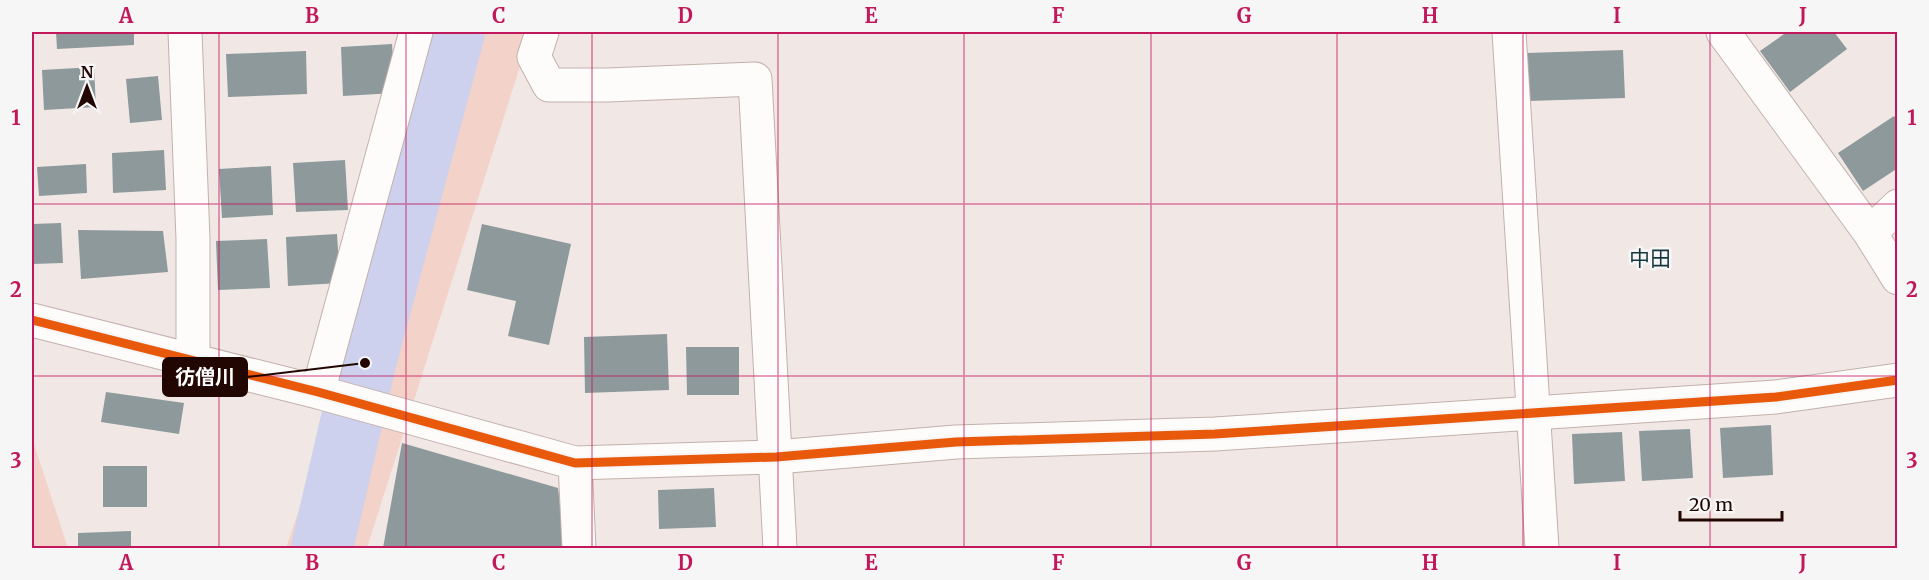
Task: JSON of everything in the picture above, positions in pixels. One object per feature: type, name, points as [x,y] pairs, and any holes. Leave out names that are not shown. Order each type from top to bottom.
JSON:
[{"type":"street","points":[[185,32],[193,239],[193,362]]},
{"type":"street","points":[[318,392],[416,32]]},
{"type":"street","points":[[542,32],[534,57],[549,85],[755,79],[780,549]]},
{"type":"street","points":[[1509,32],[1542,549]]},
{"type":"street","points":[[1723,32],[1870,233],[1898,278]]},
{"type":"street","points":[[1870,233],[1898,206]]},
{"type":"street","points":[[32,320],[318,392],[575,463],[776,457],[956,442],[1215,434],[1776,397],[1898,380]]},
{"type":"street","points":[[575,463],[579,549]]},
{"type":"shaded area","points":[[416,32],[531,32],[367,548],[286,548],[342,382],[356,251]]},
{"type":"shaded area","points":[[32,438],[67,545],[68,548],[32,548]]},
{"type":"building","points":[[56,32],[134,32],[134,45],[57,49]]},
{"type":"building","points":[[1787,32],[1834,32],[1847,49],[1790,92],[1760,51]]},
{"type":"building","points":[[392,44],[395,93],[343,96],[341,47]]},
{"type":"building","points":[[1623,50],[1625,98],[1528,101],[1526,53]]},
{"type":"building","points":[[306,51],[307,94],[228,97],[226,54]]},
{"type":"building","points":[[94,67],[96,107],[44,110],[42,70]]},
{"type":"building","points":[[158,76],[162,120],[130,123],[126,79]]},
{"type":"building","points":[[1894,116],[1898,122],[1898,168],[1863,191],[1838,153]]},
{"type":"building","points":[[164,150],[166,190],[113,193],[112,153]]},
{"type":"building","points":[[345,160],[348,210],[296,212],[293,163]]},
{"type":"building","points":[[86,164],[87,193],[39,196],[37,167]]},
{"type":"building","points":[[271,166],[273,215],[222,218],[219,169]]},
{"type":"building","points":[[61,223],[63,263],[32,264],[32,224]]},
{"type":"building","points":[[482,224],[571,244],[549,345],[508,336],[516,301],[467,290]]},
{"type":"building","points":[[78,230],[163,231],[168,272],[81,279]]},
{"type":"building","points":[[337,234],[340,283],[288,286],[286,237]]},
{"type":"building","points":[[267,239],[270,288],[218,290],[216,241]]},
{"type":"building","points":[[667,334],[669,390],[585,393],[584,337]]},
{"type":"building","points":[[686,347],[739,347],[739,395],[687,395]]},
{"type":"building","points":[[106,392],[184,403],[179,434],[101,422]]},
{"type":"building","points":[[1771,425],[1773,475],[1723,478],[1720,428]]},
{"type":"building","points":[[1690,429],[1693,478],[1642,481],[1639,431]]},
{"type":"building","points":[[1622,432],[1625,481],[1574,484],[1572,434]]},
{"type":"building","points":[[402,443],[558,488],[565,548],[383,548]]},
{"type":"building","points":[[103,466],[147,466],[147,507],[103,507]]},
{"type":"building","points":[[714,488],[716,527],[659,529],[658,490]]},
{"type":"building","points":[[131,531],[131,548],[78,548],[78,533]]},
{"type":"waterway","points":[[322,548],[365,363],[454,32]]},
{"type":"cycle path","points":[[32,320],[318,392],[575,463],[776,457],[956,442],[1215,434],[1776,397],[1898,380]]},
{"type":"place","name":"彷僧川","points":[[365,363]]},
{"type":"district","name":"中田","points":[[1650,258]]}]
